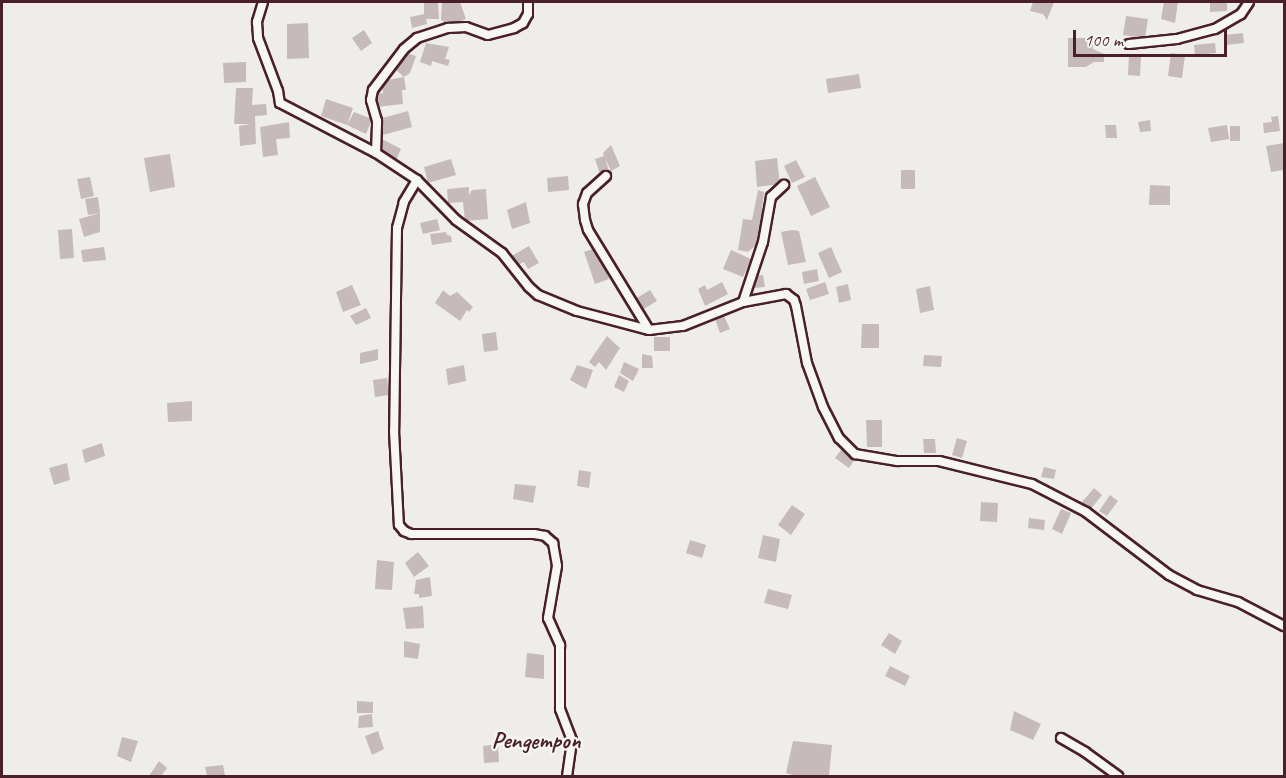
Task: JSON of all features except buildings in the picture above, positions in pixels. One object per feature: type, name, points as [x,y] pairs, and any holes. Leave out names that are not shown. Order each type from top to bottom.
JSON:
[{"type":"street","points":[[264,2],[257,22],[258,38],[278,91],[280,103],[376,153],[417,180],[456,220],[502,253],[538,295],[577,311],[648,330],[683,326],[743,302],[786,294],[794,300],[807,363],[823,407],[839,438],[855,454],[897,461],[939,461],[1032,484],[1086,512],[1169,575],[1197,590],[1238,602],[1284,626]]},
{"type":"street","points":[[376,153],[377,122],[371,100],[373,90],[404,49],[417,38],[448,28],[466,27],[488,36],[514,28],[528,14],[528,2]]},
{"type":"street","points":[[1129,44],[1184,38],[1215,29],[1241,14],[1249,2]]},
{"type":"street","points":[[606,177],[587,193],[584,204],[585,220],[588,230],[648,330]]},
{"type":"street","points":[[417,180],[404,202],[398,228],[394,431],[399,525],[411,534],[534,534],[545,536],[553,543],[556,566],[548,618],[560,645],[560,708],[573,741],[567,777]]},
{"type":"street","points":[[743,302],[763,242],[771,197],[784,185]]},
{"type":"street","points":[[1061,738],[1118,777]]},
{"type":"district","name":"Pengempon","points":[[536,741]]}]
